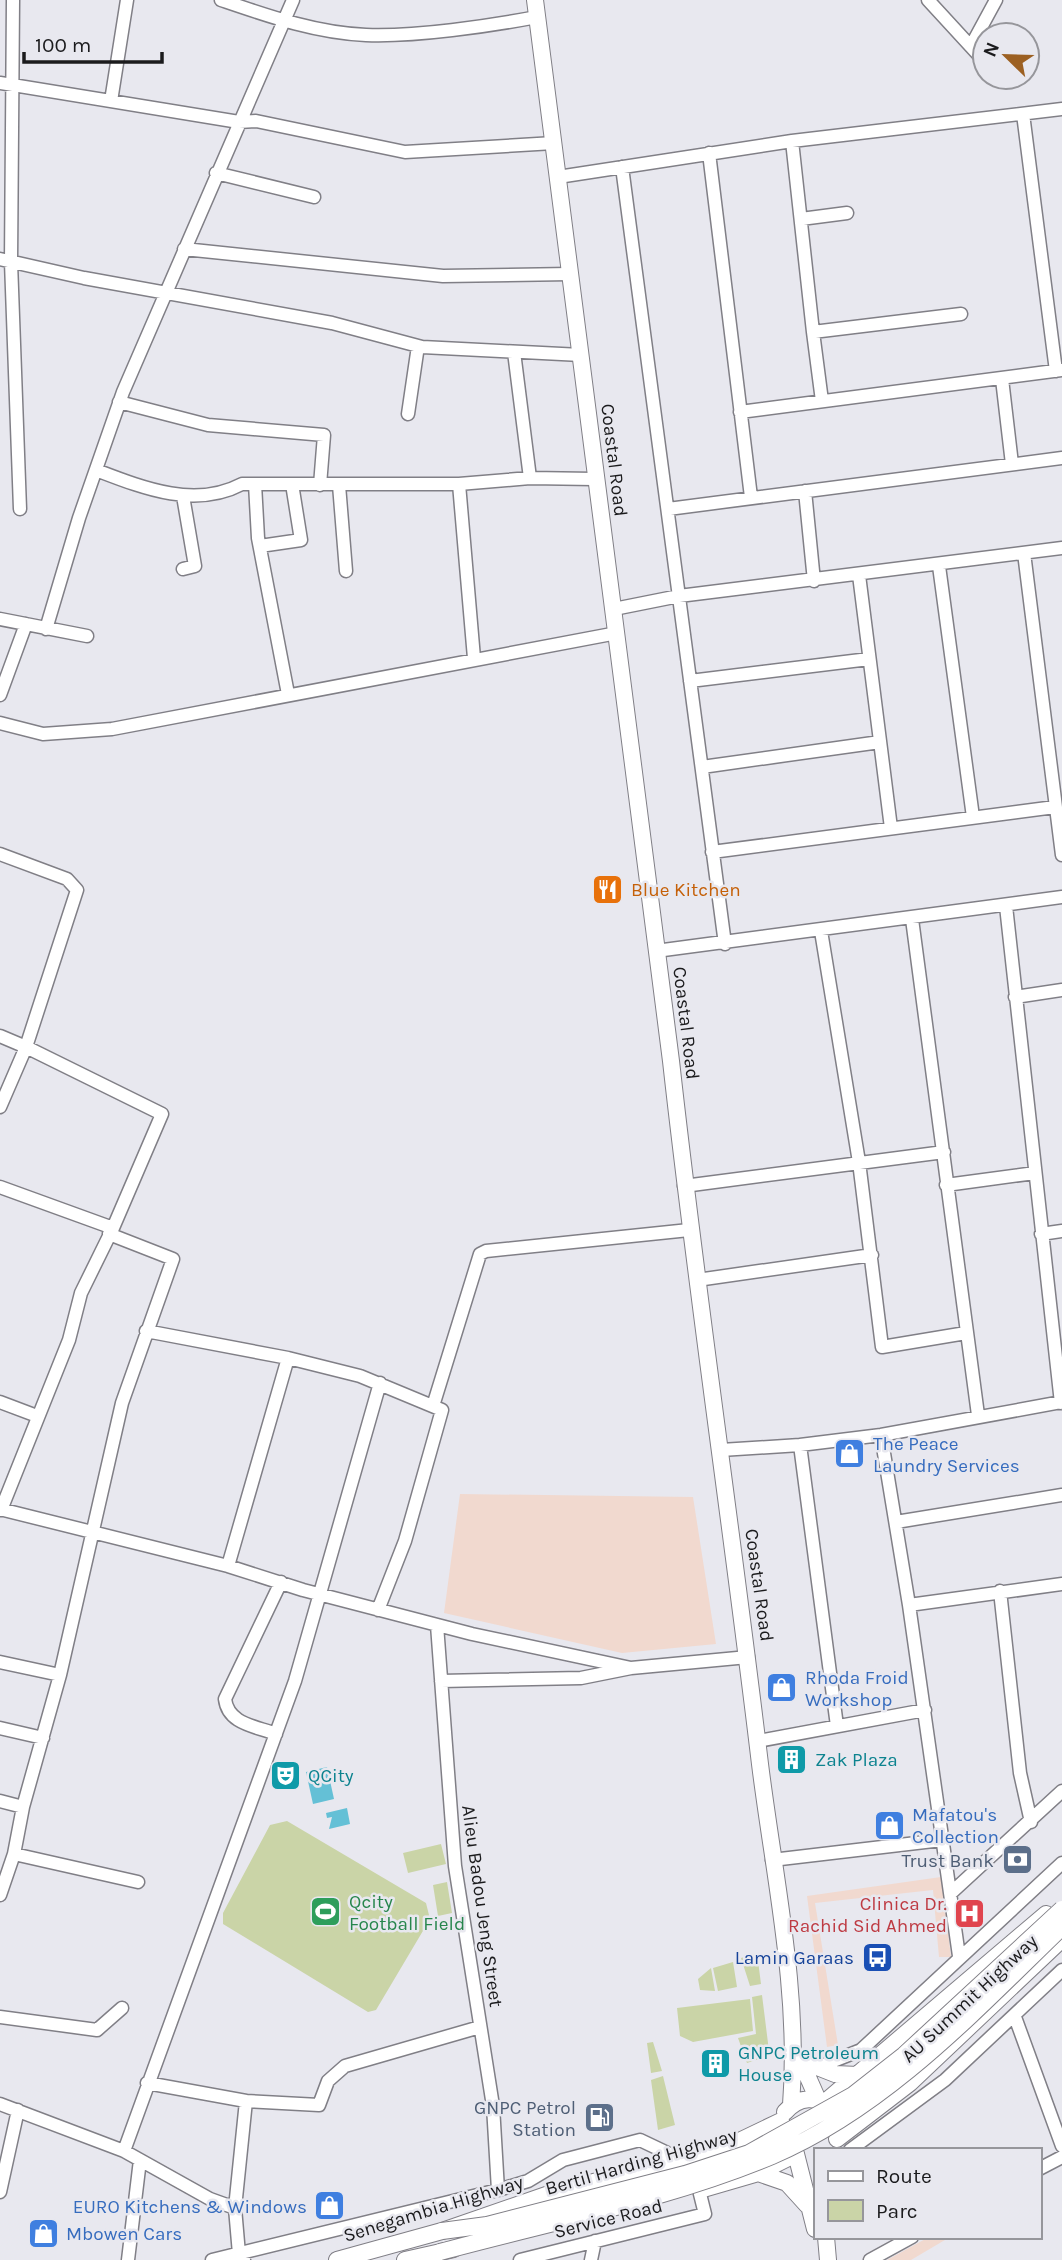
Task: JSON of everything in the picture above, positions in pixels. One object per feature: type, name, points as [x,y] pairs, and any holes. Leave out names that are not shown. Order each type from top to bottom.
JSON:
[{"type":"main road","name":"Coastal Road","points":[[535,0],[581,355],[594,478],[614,609],[684,1186],[721,1450],[772,1860],[804,2060],[822,2101],[838,2120],[833,2144]]},
{"type":"main road","name":"AU Summit Highway","points":[[822,2101],[858,2075],[982,1966],[1062,1902]]},
{"type":"main road","name":"Bertil Harding Highway","points":[[442,2231],[487,2225],[685,2174],[750,2152],[853,2095],[904,2055],[1062,1909]]},
{"type":"main road","name":"Bertil Harding Highway","points":[[440,2252],[636,2200],[773,2155],[840,2117],[896,2079],[973,2013],[1062,1927]]},
{"type":"main road","name":"AU Summit Highway","points":[[833,2144],[910,2082],[1062,1939]]},
{"type":"main road","name":"Coastal Road","points":[[791,2105],[804,2060]]},
{"type":"main road","points":[[804,2060],[835,2074],[858,2075]]},
{"type":"main road","points":[[814,2225],[796,2154],[783,2141],[781,2122],[791,2105],[799,2100],[822,2101]]},
{"type":"main road","name":"Senegambia Highway","points":[[337,2260],[442,2231],[508,2207],[733,2144],[781,2122]]},
{"type":"main road","points":[[405,2260],[523,2238],[758,2174],[796,2154],[814,2157]]},
{"type":"main road","points":[[758,2174],[787,2183],[809,2209]]},
{"type":"main road","points":[[819,2239],[827,2257]]},
{"type":"main road","points":[[826,2239],[827,2257]]},
{"type":"street","points":[[13,0],[6,84],[6,260],[20,509]]},
{"type":"street","points":[[111,101],[127,0]]},
{"type":"street","points":[[221,0],[286,22],[369,35],[501,23],[537,17]]},
{"type":"street","points":[[46,629],[119,402],[216,173],[286,22],[293,0]]},
{"type":"street","points":[[928,0],[971,46]]},
{"type":"street","points":[[985,21],[996,0]]},
{"type":"street","points":[[6,84],[239,122],[256,121],[405,152],[554,143]]},
{"type":"street","points":[[558,177],[792,141],[1062,109]]},
{"type":"street","points":[[740,412],[1059,371],[1023,114]]},
{"type":"street","points":[[792,141],[822,401]]},
{"type":"street","points":[[709,153],[751,497]]},
{"type":"street","points":[[622,167],[725,944]]},
{"type":"street","points":[[216,173],[314,197]]},
{"type":"street","points":[[801,219],[847,213]]},
{"type":"street","points":[[184,249],[443,276],[570,274]]},
{"type":"street","points":[[6,260],[165,293],[332,323],[418,346],[581,355]]},
{"type":"street","points":[[813,332],[961,314]]},
{"type":"street","points":[[408,414],[418,346]]},
{"type":"street","points":[[514,352],[530,478]]},
{"type":"street","points":[[1002,379],[1012,464]]},
{"type":"street","points":[[119,402],[208,425],[324,435],[320,485]]},
{"type":"street","points":[[668,509],[1062,458]]},
{"type":"street","points":[[96,470],[137,486],[183,496],[228,492],[242,484],[459,484],[530,478],[594,478]]},
{"type":"street","points":[[255,484],[260,546],[288,694]]},
{"type":"street","points":[[260,546],[301,540],[292,484]]},
{"type":"street","points":[[459,484],[474,658]]},
{"type":"street","points":[[339,485],[346,571]]},
{"type":"street","points":[[805,492],[814,581]]},
{"type":"street","points":[[183,496],[195,566],[183,569]]},
{"type":"street","points":[[614,609],[679,596],[939,566],[1062,548]]},
{"type":"street","points":[[1024,553],[1062,855]]},
{"type":"street","points":[[939,566],[973,817]]},
{"type":"street","points":[[859,575],[891,828]]},
{"type":"street","points":[[0,619],[87,636]]},
{"type":"street","points":[[0,695],[26,624]]},
{"type":"street","points":[[0,723],[43,734],[112,729],[474,658],[617,633]]},
{"type":"street","points":[[690,681],[869,659]]},
{"type":"street","points":[[702,767],[880,742]]},
{"type":"street","points":[[712,852],[1055,807]]},
{"type":"street","points":[[0,854],[67,879],[77,890],[26,1047],[0,1107]]},
{"type":"street","points":[[656,951],[725,944],[1062,897]]},
{"type":"street","points":[[721,1450],[800,1446],[881,1435],[978,1415],[1061,1402],[1056,1317],[1041,1234],[1006,906]]},
{"type":"street","points":[[912,919],[978,1415]]},
{"type":"street","points":[[821,931],[859,1162],[882,1347],[966,1332]]},
{"type":"street","points":[[1015,997],[1062,990]]},
{"type":"street","points":[[0,1036],[162,1114],[81,1293],[69,1340],[0,1510],[228,1566],[320,1595],[437,1625],[631,1668]]},
{"type":"street","points":[[684,1186],[944,1152]]},
{"type":"street","points":[[946,1185],[1035,1173]]},
{"type":"street","points":[[0,1187],[173,1259],[122,1403],[60,1675],[23,1807],[14,1854],[0,1895]]},
{"type":"street","points":[[433,1406],[480,1254],[485,1251],[690,1230]]},
{"type":"street","points":[[1041,1234],[1062,1231]]},
{"type":"street","points":[[698,1280],[872,1255]]},
{"type":"street","points":[[146,1331],[288,1357],[380,1383],[442,1410],[405,1541],[378,1610]]},
{"type":"street","points":[[228,1566],[288,1357]]},
{"type":"street","points":[[124,2151],[295,1681],[380,1383]]},
{"type":"street","points":[[0,1402],[37,1416]]},
{"type":"street","points":[[881,1435],[925,1710],[959,1956]]},
{"type":"street","points":[[800,1446],[837,1726]]},
{"type":"street","points":[[896,1522],[1062,1495]]},
{"type":"street","points":[[275,1734],[233,1718],[226,1711],[225,1699],[281,1582]]},
{"type":"street","points":[[909,1605],[1062,1584]]},
{"type":"street","points":[[1000,1591],[1020,1773],[1031,1822]]},
{"type":"street","name":"Alieu Badou Jeng Street","points":[[437,1625],[461,1952],[480,2026],[493,2106],[498,2190]]},
{"type":"street","points":[[441,1681],[581,1678],[631,1668],[748,1657]]},
{"type":"street","points":[[0,1662],[60,1675]]},
{"type":"street","points":[[758,1741],[925,1710]]},
{"type":"street","points":[[0,1728],[43,1738]]},
{"type":"street","points":[[951,1893],[1062,1791]]},
{"type":"street","points":[[0,1801],[23,1807]]},
{"type":"street","points":[[772,1860],[942,1840]]},
{"type":"street","points":[[14,1854],[138,1882]]},
{"type":"street","points":[[804,2060],[861,2050],[1062,1863]]},
{"type":"street","points":[[853,2148],[946,2080],[1062,1970]]},
{"type":"street","points":[[0,2017],[97,2030],[122,2008]]},
{"type":"street","points":[[1015,2017],[1062,2146]]},
{"type":"street","points":[[147,2084],[246,2101],[319,2105],[328,2081],[345,2066],[480,2026]]},
{"type":"street","points":[[242,2257],[235,2208],[246,2101]]},
{"type":"street","points":[[0,2104],[124,2151],[210,2199],[235,2208]]},
{"type":"street","points":[[0,2192],[18,2110]]},
{"type":"street","points":[[212,2260],[242,2257],[498,2190],[528,2180],[563,2160],[640,2140],[680,2159]]},
{"type":"street","points":[[1041,2168],[1062,2157]]},
{"type":"street","points":[[128,2260],[140,2160]]},
{"type":"street","name":"Service Road","points":[[527,2259],[705,2214],[699,2190]]},
{"type":"street","points":[[870,2260],[908,2239]]},
{"type":"street","points":[[591,2260],[595,2241]]},
{"type":"shaded area","points":[[460,1494],[693,1497],[716,1644],[622,1653],[444,1613]]},
{"type":"shaded area","points":[[941,1877],[951,1957],[939,1957],[933,1890],[815,1903],[838,2045],[827,2047],[807,1896]]},
{"type":"shaded area","points":[[925,2239],[947,2239],[911,2260],[887,2260]]},
{"type":"green space","points":[[287,1821],[426,1903],[430,1919],[376,2010],[368,2012],[223,1924],[223,1913],[270,1825]]},
{"type":"green space","points":[[441,1844],[446,1864],[408,1873],[403,1853]]},
{"type":"green space","points":[[447,1882],[452,1913],[438,1916],[433,1885]]},
{"type":"green space","points":[[757,1953],[761,1984],[750,1986],[741,1958]]},
{"type":"green space","points":[[733,1962],[737,1987],[718,1991],[713,1968]]},
{"type":"green space","points":[[711,1968],[715,1991],[700,1990],[698,1979]]},
{"type":"green space","points":[[762,1995],[769,2051],[765,2052],[765,2057],[747,2063],[738,2038],[756,2034],[752,1997]]},
{"type":"green space","points":[[750,1999],[753,2031],[693,2042],[680,2036],[677,2008]]},
{"type":"green space","points":[[653,2042],[662,2071],[651,2073],[647,2043]]},
{"type":"green space","points":[[663,2076],[675,2125],[658,2130],[651,2080]]},
{"type":"water","points":[[327,1767],[334,1799],[313,1804],[306,1772]]},
{"type":"water","points":[[347,1808],[350,1824],[329,1829],[332,1817],[327,1818],[326,1813]]},
{"type":"place","name":"Blue Kitchen","points":[[608,889]]},
{"type":"place","name":"The Peace Laundry Services","points":[[850,1454]]},
{"type":"place","name":"Rhoda Froid Workshop","points":[[782,1688]]},
{"type":"place","name":"Zak Plaza","points":[[792,1759]]},
{"type":"place","name":"QCity","points":[[285,1775]]},
{"type":"place","name":"Mafatou's Collection","points":[[889,1825]]},
{"type":"place","name":"Trust Bank","points":[[1017,1860]]},
{"type":"place","name":"Qcity Football Field","points":[[326,1912]]},
{"type":"place","name":"Clinica Dr. Rachid Sid Ahmed","points":[[970,1914]]},
{"type":"place","name":"Lamin Garaas","points":[[877,1957]]},
{"type":"place","name":"GNPC Petroleum House","points":[[715,2063]]},
{"type":"place","name":"GNPC Petrol Station","points":[[599,2118]]},
{"type":"place","name":"EURO Kitchens & Windows","points":[[330,2206]]},
{"type":"place","name":"Mbowen Cars","points":[[43,2233]]}]
